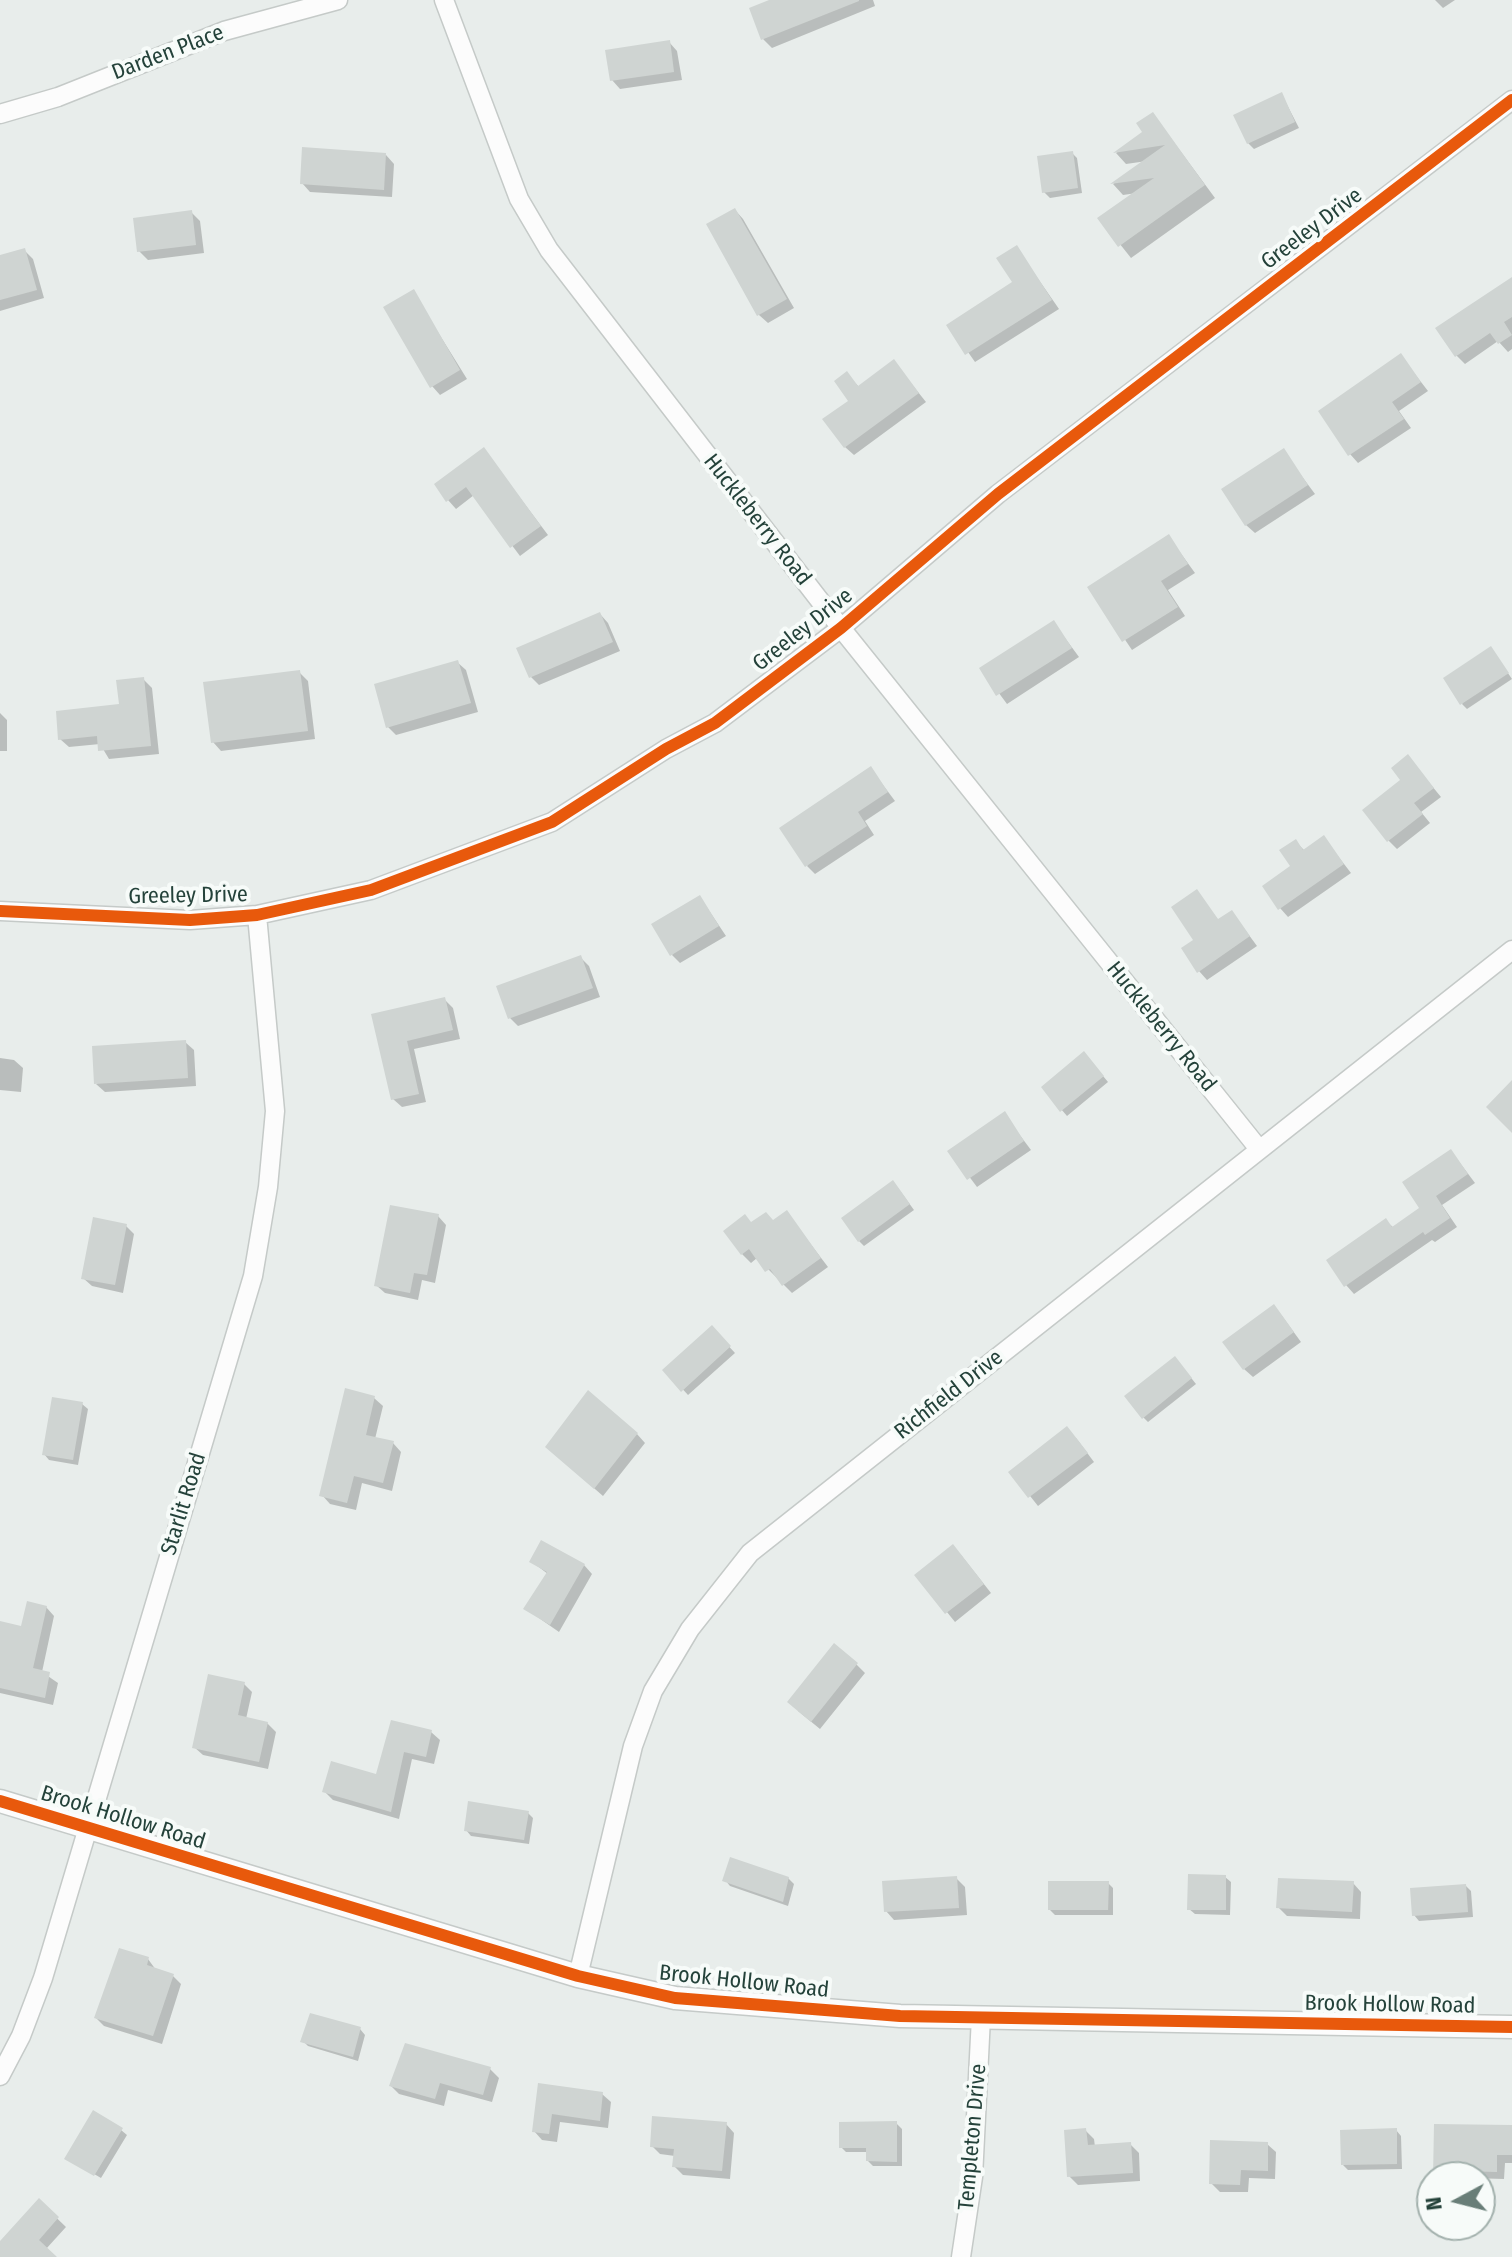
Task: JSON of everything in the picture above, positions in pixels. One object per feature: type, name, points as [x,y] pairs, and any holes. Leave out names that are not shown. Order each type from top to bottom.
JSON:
[{"type":"street","name":"Darden Place","points":[[0,114],[58,97],[224,31],[338,0]]},
{"type":"street","name":"Huckleberry Road","points":[[444,0],[519,199],[549,250],[841,628],[1259,1149]]},
{"type":"street","name":"Greeley Drive","points":[[0,911],[190,920],[257,915],[371,890],[552,822],[666,749],[715,723],[841,628],[998,494],[1512,100]]},
{"type":"street","name":"Starlit Road","points":[[0,2076],[21,2036],[43,1978],[253,1276],[268,1187],[275,1111],[257,915]]},
{"type":"street","name":"Richfield Drive","points":[[578,1976],[633,1746],[653,1691],[690,1629],[750,1553],[1512,950]]},
{"type":"street","name":"Brook Hollow Road","points":[[0,1801],[578,1976],[675,1998],[900,2016],[1512,2027]]},
{"type":"street","name":"Templeton Drive","points":[[961,2257],[973,2177],[981,2017]]},
{"type":"building","points":[[769,0],[859,1],[761,40],[749,8]]},
{"type":"building","points":[[670,40],[674,72],[610,81],[605,50]]},
{"type":"building","points":[[1282,92],[1295,122],[1247,144],[1233,115]]},
{"type":"building","points":[[1153,112],[1205,185],[1118,247],[1097,218],[1154,178],[1110,184],[1165,145],[1113,153],[1142,132],[1136,123]]},
{"type":"building","points":[[302,147],[386,153],[384,190],[300,184]]},
{"type":"building","points":[[1073,151],[1078,188],[1042,193],[1037,156]]},
{"type":"building","points":[[735,208],[787,299],[757,316],[706,224]]},
{"type":"building","points":[[192,210],[196,245],[137,252],[133,218]]},
{"type":"building","points":[[1017,245],[1052,300],[965,355],[946,325],[1012,282],[996,258]]},
{"type":"building","points":[[25,248],[37,290],[0,300],[0,255]]},
{"type":"building","points":[[1512,277],[1512,317],[1504,322],[1512,335],[1498,344],[1490,333],[1455,357],[1435,328]]},
{"type":"building","points":[[414,289],[460,370],[430,388],[383,307]]},
{"type":"building","points":[[1401,353],[1421,382],[1392,402],[1404,419],[1348,456],[1318,411]]},
{"type":"building","points":[[894,359],[919,393],[844,448],[822,419],[848,401],[834,381],[847,371],[858,386]]},
{"type":"building","points":[[484,447],[541,526],[510,548],[466,487],[446,502],[434,484]]},
{"type":"building","points":[[1284,448],[1308,485],[1245,526],[1221,489]]},
{"type":"building","points":[[1169,534],[1188,564],[1161,581],[1178,607],[1122,642],[1087,587]]},
{"type":"building","points":[[600,612],[613,642],[529,678],[516,648]]},
{"type":"building","points":[[1054,620],[1072,648],[996,696],[979,668]]},
{"type":"building","points":[[1491,646],[1509,673],[1460,705],[1443,678]]},
{"type":"building","points":[[458,660],[471,703],[386,728],[374,684]]},
{"type":"building","points":[[300,670],[308,731],[211,743],[203,682]]},
{"type":"building","points":[[144,677],[151,746],[98,751],[97,736],[58,740],[56,711],[119,704],[116,680]]},
{"type":"building","points":[[1408,754],[1434,788],[1414,803],[1423,814],[1387,842],[1362,810],[1400,780],[1391,768]]},
{"type":"building","points":[[871,766],[888,792],[858,812],[867,826],[805,867],[779,828]]},
{"type":"building","points":[[1324,835],[1344,864],[1278,910],[1262,886],[1290,866],[1279,850],[1296,839],[1303,850]]},
{"type":"building","points":[[1197,889],[1218,919],[1232,910],[1250,936],[1197,973],[1181,948],[1193,940],[1171,907]]},
{"type":"building","points":[[700,895],[719,926],[670,956],[651,924]]},
{"type":"building","points":[[581,955],[593,988],[508,1019],[496,986]]},
{"type":"building","points":[[445,997],[453,1030],[407,1041],[419,1094],[391,1100],[371,1014]]},
{"type":"building","points":[[186,1040],[188,1078],[94,1084],[92,1046]]},
{"type":"building","points":[[1084,1051],[1104,1076],[1060,1112],[1041,1087]]},
{"type":"building","points":[[1512,1080],[1512,1133],[1486,1107]]},
{"type":"building","points":[[1005,1111],[1024,1141],[967,1180],[947,1151]]},
{"type":"building","points":[[1451,1149],[1468,1174],[1436,1196],[1450,1218],[1425,1235],[1423,1232],[1344,1287],[1326,1260],[1386,1218],[1392,1227],[1419,1208],[1402,1182]]},
{"type":"building","points":[[893,1180],[910,1204],[858,1242],[841,1218]]},
{"type":"building","points":[[390,1205],[439,1214],[427,1275],[414,1273],[410,1293],[374,1286]]},
{"type":"building","points":[[787,1210],[821,1258],[782,1286],[770,1269],[765,1272],[749,1249],[741,1255],[723,1231],[745,1214],[751,1222],[766,1212],[773,1220]]},
{"type":"building","points":[[93,1217],[127,1224],[115,1285],[81,1279]]},
{"type":"building","points":[[1274,1304],[1294,1332],[1243,1370],[1222,1342]]},
{"type":"building","points":[[712,1325],[731,1346],[681,1392],[662,1370]]},
{"type":"building","points":[[1175,1356],[1192,1378],[1142,1419],[1124,1396]]},
{"type":"building","points":[[345,1388],[375,1396],[366,1435],[394,1441],[383,1483],[354,1476],[347,1503],[319,1496]]},
{"type":"building","points":[[588,1390],[638,1433],[594,1489],[545,1447]]},
{"type":"building","points":[[52,1397],[83,1402],[73,1460],[42,1455]]},
{"type":"building","points":[[1067,1426],[1088,1453],[1028,1498],[1008,1472]]},
{"type":"building","points":[[541,1540],[585,1564],[550,1625],[523,1609],[547,1572],[529,1562]]},
{"type":"building","points":[[953,1544],[984,1584],[945,1614],[914,1575]]},
{"type":"building","points":[[27,1601],[47,1606],[33,1668],[50,1672],[45,1698],[0,1688],[0,1621],[21,1626]]},
{"type":"building","points":[[834,1643],[858,1663],[811,1722],[787,1702]]},
{"type":"building","points":[[208,1674],[245,1682],[238,1715],[268,1722],[259,1762],[192,1748]]},
{"type":"building","points":[[391,1720],[432,1730],[426,1757],[404,1752],[391,1812],[322,1792],[331,1761],[376,1774]]},
{"type":"building","points":[[468,1801],[529,1811],[524,1840],[464,1831]]},
{"type":"building","points":[[730,1857],[789,1877],[783,1902],[722,1881]]},
{"type":"building","points":[[1188,1874],[1226,1875],[1226,1910],[1187,1910]]},
{"type":"building","points":[[957,1876],[959,1908],[884,1912],[882,1881]]},
{"type":"building","points":[[1278,1878],[1354,1881],[1352,1912],[1276,1908]]},
{"type":"building","points":[[1048,1881],[1109,1881],[1108,1910],[1048,1910]]},
{"type":"building","points":[[1466,1884],[1468,1912],[1412,1916],[1410,1888]]},
{"type":"building","points":[[119,1948],[149,1957],[147,1965],[174,1974],[153,2036],[94,2018]]},
{"type":"building","points":[[310,2013],[361,2027],[353,2057],[300,2042]]},
{"type":"building","points":[[405,2043],[491,2067],[483,2095],[440,2083],[435,2099],[389,2086]]},
{"type":"building","points":[[538,2083],[603,2092],[600,2121],[552,2114],[549,2134],[532,2132]]},
{"type":"building","points":[[93,2110],[123,2128],[94,2176],[64,2159]]},
{"type":"building","points":[[652,2116],[727,2122],[722,2171],[672,2167],[674,2149],[650,2147]]},
{"type":"building","points":[[897,2121],[897,2162],[866,2161],[866,2148],[839,2148],[839,2122]]},
{"type":"building","points":[[1434,2124],[1512,2125],[1512,2155],[1497,2155],[1497,2172],[1496,2161],[1433,2161]]},
{"type":"building","points":[[1086,2128],[1088,2145],[1131,2142],[1133,2173],[1067,2177],[1064,2130]]},
{"type":"building","points":[[1397,2128],[1397,2164],[1341,2165],[1340,2130]]},
{"type":"building","points":[[1210,2140],[1268,2142],[1268,2171],[1241,2170],[1240,2185],[1209,2184]]},
{"type":"building","points":[[39,2198],[59,2217],[39,2240],[57,2257],[0,2257],[0,2241]]},
{"type":"cycle path","points":[[0,911],[190,920],[257,915],[371,890],[552,822],[666,749],[715,723],[841,628],[998,494],[1512,100]]},
{"type":"cycle path","points":[[0,1801],[578,1976],[675,1998],[900,2016],[1512,2027]]}]
